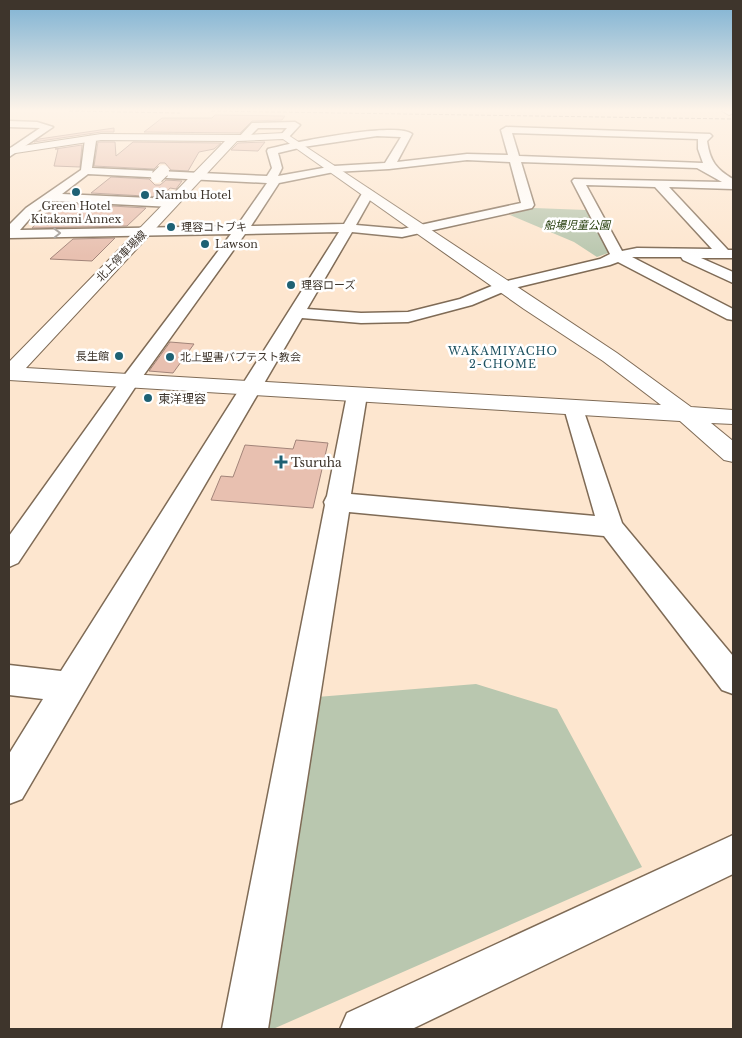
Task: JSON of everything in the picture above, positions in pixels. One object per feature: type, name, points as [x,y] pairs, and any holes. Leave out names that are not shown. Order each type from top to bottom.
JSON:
[{"type":"street","points":[[86,171],[88,159]]},
{"type":"street","name":"北上停車場線","points":[[9,373],[215,159]]},
{"type":"street","points":[[9,556],[130,381],[242,229],[272,180],[277,168],[274,159]]},
{"type":"street","points":[[319,159],[505,286],[532,307],[610,357],[688,415],[733,454]]},
{"type":"street","points":[[389,166],[393,159]]},
{"type":"street","points":[[9,233],[30,212],[86,171],[272,180],[334,169],[389,166],[444,159]]},
{"type":"street","points":[[498,159],[698,165],[714,172],[733,185]]},
{"type":"street","points":[[706,159],[714,172]]},
{"type":"street","points":[[9,233],[348,228],[402,233],[528,205],[514,160]]},
{"type":"street","points":[[733,185],[578,181],[618,256],[733,315]]},
{"type":"street","points":[[658,183],[728,254]]},
{"type":"street","points":[[9,786],[348,228],[368,192]]},
{"type":"street","points":[[51,197],[172,202]]},
{"type":"street","points":[[296,312],[361,318],[408,317],[466,302],[505,286],[605,262],[618,256],[637,252],[728,254]]},
{"type":"street","points":[[680,254],[733,278]]},
{"type":"street","points":[[9,373],[733,417]]},
{"type":"street","points":[[245,1029],[336,502],[357,395]]},
{"type":"street","points":[[574,408],[611,527],[733,679]]},
{"type":"street","points":[[336,502],[611,527]]},
{"type":"street","points":[[9,680],[70,687]]},
{"type":"street","points":[[363,1029],[733,854]]},
{"type":"green space","name":"船場児童公園","points":[[534,208],[586,210],[611,252],[597,257],[574,242],[510,215]]},
{"type":"green space","points":[[476,684],[557,709],[642,867],[273,1029],[265,1029],[317,697]]},
{"type":"building","points":[[56,159],[81,159],[80,167],[54,166]]},
{"type":"building","points":[[95,159],[195,159],[188,171],[171,170],[165,163],[160,163],[154,169],[94,166]]},
{"type":"building","points":[[111,177],[149,179],[155,185],[160,185],[166,180],[182,181],[176,189],[170,188],[162,197],[91,193]]},
{"type":"building","points":[[78,204],[146,208],[127,226],[32,228],[46,213],[52,213],[54,210],[70,210]]},
{"type":"building","points":[[115,238],[92,261],[50,259],[73,239]]},
{"type":"building","name":"北上聖書バプテスト教会","points":[[170,342],[194,344],[173,373],[149,371]]},
{"type":"building","name":"Tsuruha","points":[[296,440],[328,443],[313,508],[211,500],[221,476],[233,477],[245,445],[293,449]]},
{"type":"place","name":"Green Hotel Kitakami Annex","points":[[76,192]]},
{"type":"place","name":"Nambu Hotel","points":[[145,195]]},
{"type":"place","name":"理容コトブキ","points":[[171,227]]},
{"type":"place","name":"Lawson","points":[[205,244]]},
{"type":"place","name":"理容ローズ","points":[[291,285]]},
{"type":"place","name":"長生館","points":[[119,356]]},
{"type":"place","name":"北上聖書バプテスト教会","points":[[170,357]]},
{"type":"place","name":"東洋理容","points":[[148,398]]},
{"type":"place","name":"Tsuruha","points":[[281,462]]},
{"type":"district","name":"WAKAMIYACHO 2-CHOME","points":[[503,357]]}]
